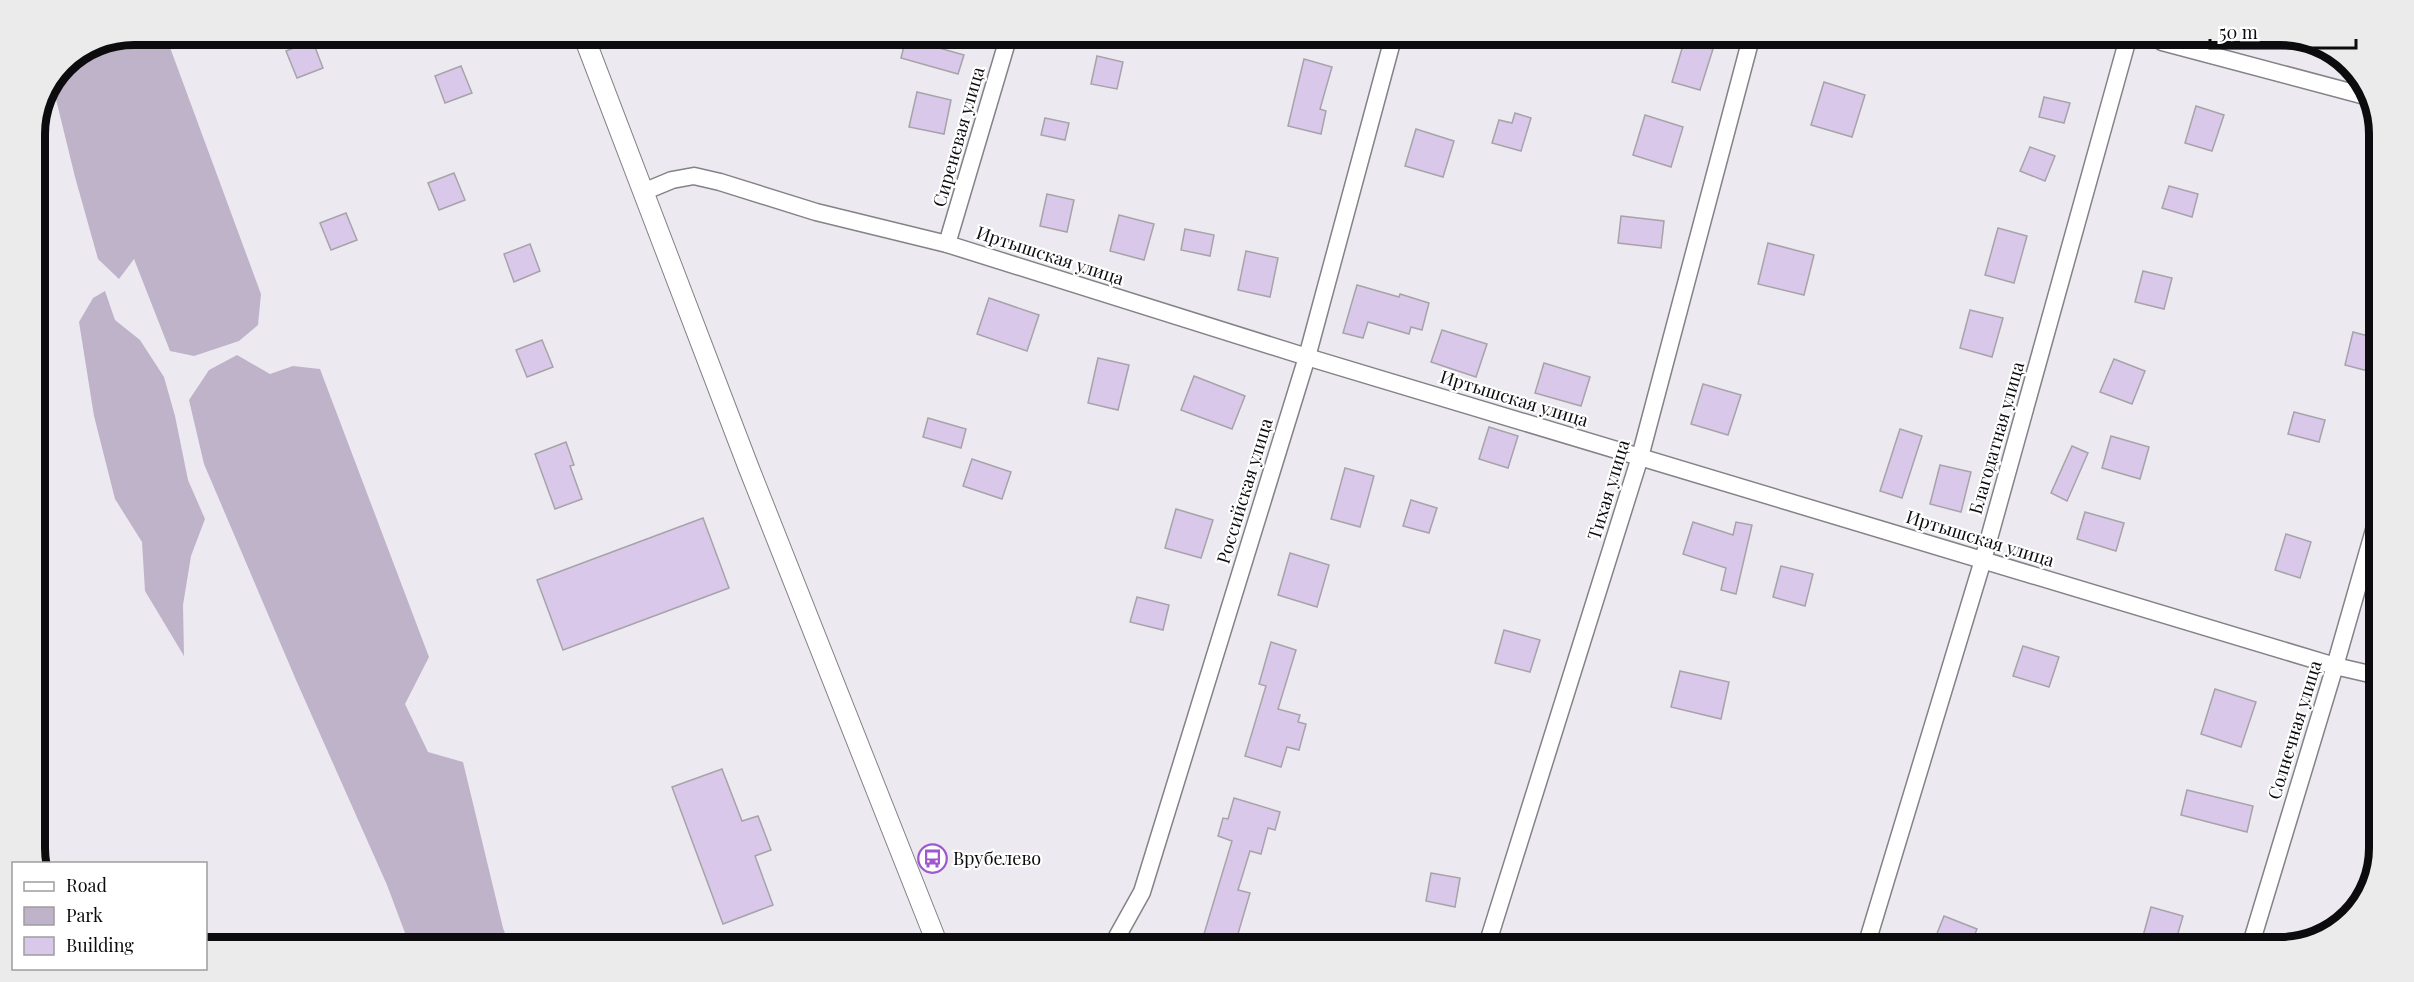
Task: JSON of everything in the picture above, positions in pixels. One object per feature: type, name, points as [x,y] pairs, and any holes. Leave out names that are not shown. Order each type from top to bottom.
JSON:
[{"type":"street","points":[[587,45],[748,466],[935,937]]},
{"type":"street","name":"Сиреневая улица","points":[[947,244],[1006,45]]},
{"type":"street","name":"Российская улица","points":[[1117,937],[1142,892],[1307,357],[1391,45]]},
{"type":"street","name":"Тихая улица","points":[[1490,937],[1640,457],[1749,45]]},
{"type":"street","name":"Благодатная улица","points":[[1869,937],[1983,560],[2126,45]]},
{"type":"street","points":[[2173,45],[2360,95]]},
{"type":"street","name":"Иртышская улица","points":[[644,192],[672,180],[694,176],[816,212],[947,244],[1307,357],[2335,666],[2369,674]]},
{"type":"street","name":"Солнечная улица","points":[[2253,937],[2369,548]]},
{"type":"green space","points":[[134,45],[169,45],[261,294],[258,325],[239,341],[194,356],[170,351],[134,259],[119,279],[98,259],[55,95],[60,85],[71,71],[100,52]]},
{"type":"green space","points":[[105,291],[115,320],[140,340],[164,377],[175,416],[188,480],[205,519],[191,556],[183,605],[184,656],[145,591],[142,542],[115,499],[94,416],[79,322],[93,298]]},
{"type":"green space","points":[[237,355],[270,374],[293,366],[320,369],[429,657],[405,704],[428,752],[463,762],[506,937],[406,937],[387,885],[204,464],[189,400],[209,370]]},
{"type":"building","points":[[301,45],[314,45],[323,68],[297,78],[286,51]]},
{"type":"building","points":[[904,45],[929,45],[964,55],[958,74],[901,58]]},
{"type":"building","points":[[1683,45],[1713,49],[1700,90],[1672,82]]},
{"type":"building","points":[[1097,56],[1123,62],[1117,89],[1091,84]]},
{"type":"building","points":[[1304,59],[1332,67],[1320,109],[1326,111],[1321,134],[1288,126]]},
{"type":"building","points":[[461,66],[472,93],[445,103],[435,76]]},
{"type":"building","points":[[1824,82],[1865,95],[1852,137],[1811,125]]},
{"type":"building","points":[[917,92],[951,100],[944,134],[909,127]]},
{"type":"building","points":[[2044,97],[2070,103],[2064,123],[2039,117]]},
{"type":"building","points":[[2196,106],[2224,115],[2212,151],[2185,143]]},
{"type":"building","points":[[1515,113],[1531,118],[1521,151],[1492,143],[1499,120],[1512,123]]},
{"type":"building","points":[[1645,115],[1683,127],[1671,167],[1633,155]]},
{"type":"building","points":[[1045,118],[1069,123],[1065,140],[1041,135]]},
{"type":"building","points":[[1416,129],[1454,141],[1443,177],[1405,166]]},
{"type":"building","points":[[2030,147],[2055,156],[2045,181],[2020,171]]},
{"type":"building","points":[[454,173],[465,200],[439,210],[428,183]]},
{"type":"building","points":[[2169,186],[2198,194],[2192,217],[2162,208]]},
{"type":"building","points":[[1047,194],[1074,200],[1067,232],[1040,226]]},
{"type":"building","points":[[346,213],[357,240],[331,250],[320,223]]},
{"type":"building","points":[[1119,215],[1154,224],[1144,260],[1110,251]]},
{"type":"building","points":[[1621,216],[1664,221],[1661,248],[1618,243]]},
{"type":"building","points":[[1998,228],[2027,236],[2014,283],[1985,275]]},
{"type":"building","points":[[1185,229],[1214,235],[1210,256],[1181,250]]},
{"type":"building","points":[[1768,243],[1814,255],[1804,295],[1758,284]]},
{"type":"building","points":[[530,244],[540,271],[514,282],[504,254]]},
{"type":"building","points":[[1246,251],[1278,258],[1270,297],[1238,290]]},
{"type":"building","points":[[2143,271],[2172,278],[2164,309],[2135,302]]},
{"type":"building","points":[[1357,285],[1429,303],[1422,330],[1411,327],[1409,334],[1368,322],[1363,338],[1343,333]]},
{"type":"building","points":[[989,298],[1039,315],[1027,351],[977,334]]},
{"type":"building","points":[[1970,310],[2003,318],[1992,357],[1960,348]]},
{"type":"building","points":[[1442,330],[1487,344],[1476,377],[1431,362]]},
{"type":"building","points":[[2353,332],[2369,336],[2368,371],[2345,365]]},
{"type":"building","points":[[542,340],[553,367],[527,377],[516,350]]},
{"type":"building","points":[[1098,358],[1129,365],[1118,410],[1088,403]]},
{"type":"building","points":[[2114,359],[2145,371],[2132,404],[2100,392]]},
{"type":"building","points":[[1544,363],[1590,377],[1581,406],[1535,393]]},
{"type":"building","points":[[1194,376],[1245,396],[1232,429],[1181,410]]},
{"type":"building","points":[[1703,384],[1741,395],[1728,435],[1691,424]]},
{"type":"building","points":[[2294,412],[2325,420],[2319,442],[2288,434]]},
{"type":"building","points":[[928,418],[966,429],[961,448],[923,437]]},
{"type":"building","points":[[1489,427],[1518,436],[1508,468],[1479,459]]},
{"type":"building","points":[[1900,429],[1922,436],[1902,498],[1880,491]]},
{"type":"building","points":[[2111,436],[2149,447],[2140,479],[2102,468]]},
{"type":"building","points":[[566,442],[574,465],[570,466],[582,499],[555,509],[535,454]]},
{"type":"building","points":[[2072,446],[2088,453],[2067,501],[2051,493]]},
{"type":"building","points":[[972,459],[1011,472],[1002,499],[963,486]]},
{"type":"building","points":[[1940,465],[1971,472],[1961,512],[1930,504]]},
{"type":"building","points":[[1345,468],[1374,476],[1360,527],[1331,519]]},
{"type":"building","points":[[1411,500],[1437,508],[1429,533],[1403,526]]},
{"type":"building","points":[[1176,509],[1213,520],[1201,558],[1165,548]]},
{"type":"building","points":[[2085,512],[2124,523],[2116,551],[2077,539]]},
{"type":"building","points":[[703,518],[729,588],[563,650],[537,580]]},
{"type":"building","points":[[1693,522],[1733,535],[1736,522],[1752,525],[1736,594],[1721,590],[1726,568],[1683,554]]},
{"type":"building","points":[[2286,534],[2311,542],[2300,578],[2275,570]]},
{"type":"building","points":[[1290,553],[1329,565],[1317,607],[1278,595]]},
{"type":"building","points":[[1781,566],[1813,574],[1805,606],[1773,597]]},
{"type":"building","points":[[1137,597],[1169,605],[1163,630],[1130,622]]},
{"type":"building","points":[[1504,630],[1540,640],[1530,672],[1495,663]]},
{"type":"building","points":[[1271,642],[1296,650],[1278,709],[1300,715],[1298,722],[1306,724],[1299,750],[1287,747],[1281,767],[1245,756],[1266,686],[1259,684]]},
{"type":"building","points":[[2023,646],[2059,657],[2049,687],[2013,676]]},
{"type":"building","points":[[1680,671],[1729,682],[1721,719],[1671,707]]},
{"type":"building","points":[[2215,689],[2256,702],[2241,747],[2201,734]]},
{"type":"building","points":[[722,769],[742,821],[758,816],[771,850],[755,856],[773,905],[723,924],[672,787]]},
{"type":"building","points":[[2187,790],[2253,806],[2247,832],[2181,815]]},
{"type":"building","points":[[1234,798],[1280,812],[1275,830],[1268,828],[1261,854],[1250,851],[1238,890],[1250,893],[1237,937],[1203,937],[1232,841],[1218,836],[1223,818],[1228,819]]},
{"type":"building","points":[[1431,873],[1460,878],[1455,907],[1426,901]]},
{"type":"building","points":[[2151,907],[2183,916],[2177,937],[2143,937]]},
{"type":"building","points":[[1944,916],[1977,929],[1974,937],[1936,937]]},
{"type":"place","name":"Врубелево","points":[[932,859]]}]
